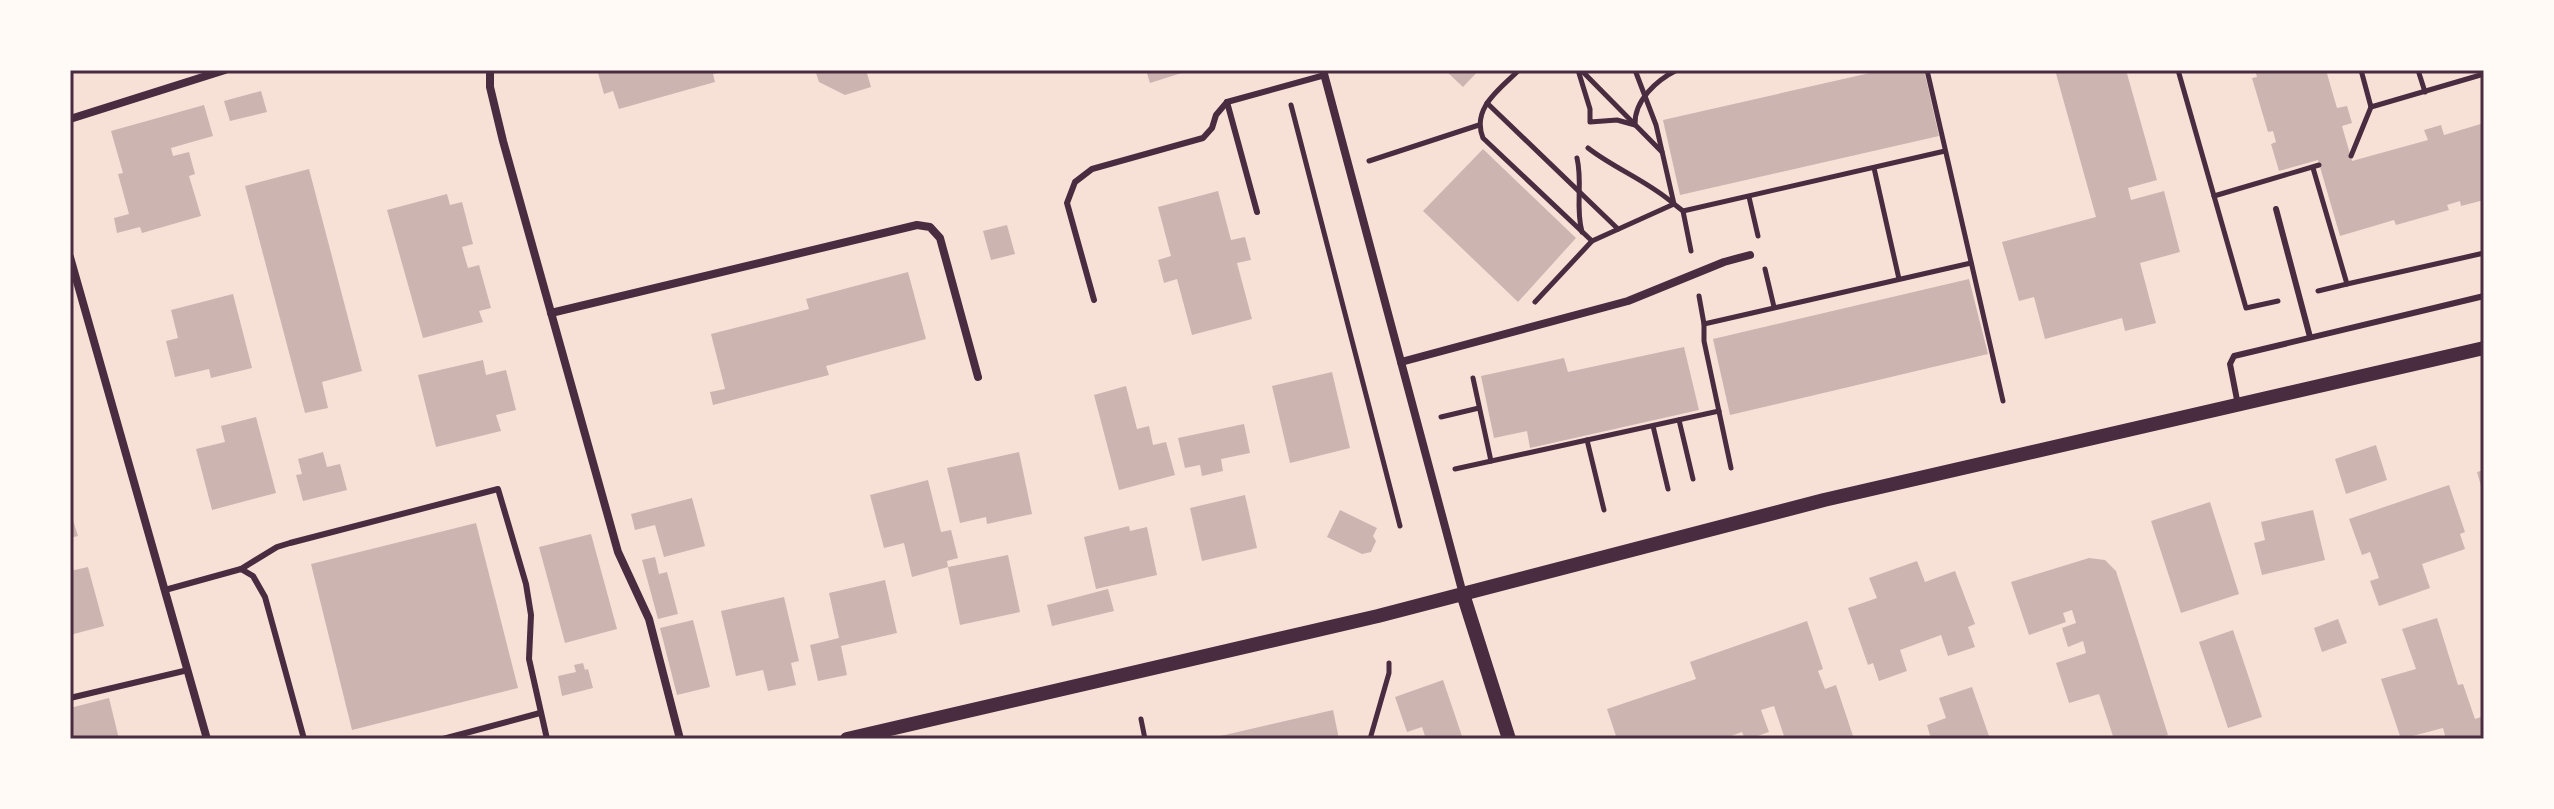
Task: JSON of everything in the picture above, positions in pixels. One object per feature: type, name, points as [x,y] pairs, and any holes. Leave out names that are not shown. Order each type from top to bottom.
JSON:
[{"type":"street","points":[[70,119],[225,70]]},
{"type":"street","points":[[490,70],[494,104],[618,552],[649,619],[680,739]]},
{"type":"street","points":[[1324,72],[1463,594],[1509,739]]},
{"type":"street","points":[[551,313],[917,225],[930,227],[940,238],[978,377]]},
{"type":"street","points":[[1401,362],[1628,301],[1716,265],[1750,255]]},
{"type":"street","points":[[70,257],[207,739]]},
{"type":"street","points":[[847,739],[1463,594],[1824,500],[2484,348]]},
{"type":"lane","points":[[1094,300],[1067,203],[1075,182],[1092,169],[1203,138],[1227,102],[1324,72]]},
{"type":"lane","points":[[1227,102],[1257,212]]},
{"type":"lane","points":[[2276,209],[2310,337]]},
{"type":"lane","points":[[2238,405],[2230,364],[2233,357],[2484,296]]},
{"type":"lane","points":[[165,590],[241,569],[277,547],[290,543],[498,489],[529,601],[529,659],[547,739]]},
{"type":"lane","points":[[241,569],[253,576],[265,597],[304,739]]},
{"type":"lane","points":[[70,698],[188,670]]},
{"type":"lane","points":[[443,739],[540,713]]},
{"type":"path","points":[[1519,70],[1481,113],[1479,125],[1483,138],[1592,241],[1674,204]]},
{"type":"path","points":[[1579,70],[1662,152]]},
{"type":"path","points":[[1579,70],[1590,109],[1590,122],[1617,120],[1635,125]]},
{"type":"path","points":[[1635,70],[1656,125],[1674,204]]},
{"type":"path","points":[[1635,125],[1637,111],[1645,97],[1664,77],[1677,70]]},
{"type":"path","points":[[1927,70],[2003,401]]},
{"type":"path","points":[[2178,70],[2246,308]]},
{"type":"path","points":[[2351,156],[2371,107],[2361,70]]},
{"type":"path","points":[[2418,70],[2425,92]]},
{"type":"path","points":[[2371,107],[2484,74]]},
{"type":"path","points":[[1286,86],[1400,526]]},
{"type":"path","points":[[1487,103],[1618,229]]},
{"type":"path","points":[[1350,168],[1479,125]]},
{"type":"path","points":[[1588,148],[1646,183],[1680,210],[1690,211],[1945,151]]},
{"type":"path","points":[[1577,158],[1580,168],[1578,211],[1583,233]]},
{"type":"path","points":[[2214,196],[2319,165]]},
{"type":"path","points":[[1874,168],[1899,279]]},
{"type":"path","points":[[2347,284],[2484,253]]},
{"type":"path","points":[[1731,468],[1704,341],[1704,324],[1971,263]]},
{"type":"path","points":[[1473,378],[1491,461]]},
{"type":"path","points":[[1441,417],[1479,408]]},
{"type":"path","points":[[1455,469],[1719,411]]},
{"type":"path","points":[[1679,420],[1693,479]]},
{"type":"path","points":[[1653,426],[1668,489]]},
{"type":"path","points":[[1587,440],[1604,510]]},
{"type":"path","points":[[1370,739],[1389,663]]},
{"type":"path","points":[[1141,719],[1145,739]]},
{"type":"building","points":[[607,70],[725,71],[713,74],[715,82],[619,109],[613,91],[604,94],[598,73]]},
{"type":"building","points":[[815,70],[866,70],[871,87],[845,95],[819,82]]},
{"type":"building","points":[[1146,70],[1188,70],[1188,71],[1150,83]]},
{"type":"building","points":[[1445,70],[1479,70],[1463,87]]},
{"type":"building","points":[[1883,70],[1924,70],[1939,136],[1680,195],[1663,120]]},
{"type":"building","points":[[2055,70],[2126,70],[2157,180],[2128,188],[2131,200],[2164,191],[2180,252],[2140,263],[2156,323],[2125,331],[2122,318],[2045,339],[2034,297],[2019,301],[2002,242],[2096,217]]},
{"type":"building","points":[[2255,70],[2326,70],[2337,108],[2347,106],[2352,123],[2342,126],[2352,161],[2428,140],[2424,130],[2441,125],[2444,135],[2484,123],[2484,200],[2461,206],[2460,201],[2447,205],[2449,210],[2396,225],[2394,220],[2340,236],[2318,160],[2279,171],[2271,144],[2276,142],[2273,131],[2268,132],[2252,78],[2257,77]]},
{"type":"building","points":[[261,91],[267,112],[230,121],[224,101]]},
{"type":"building","points":[[204,105],[213,136],[171,148],[173,156],[189,152],[195,174],[189,176],[201,216],[142,233],[140,227],[117,233],[114,218],[129,214],[118,174],[123,173],[111,131]]},
{"type":"building","points":[[1483,149],[1576,238],[1518,302],[1423,211]]},
{"type":"building","points":[[309,169],[362,371],[322,382],[328,408],[305,413],[245,186]]},
{"type":"building","points":[[1218,191],[1231,240],[1245,237],[1251,260],[1237,263],[1252,319],[1192,335],[1177,279],[1164,283],[1158,260],[1171,256],[1158,207]]},
{"type":"building","points":[[447,194],[450,205],[462,202],[473,244],[462,247],[465,258],[468,268],[479,265],[491,308],[479,311],[483,322],[423,338],[387,210]]},
{"type":"building","points":[[1007,225],[1015,254],[991,260],[983,231]]},
{"type":"building","points":[[908,272],[926,339],[826,366],[829,375],[713,405],[710,392],[725,389],[711,334],[809,309],[806,299]]},
{"type":"building","points":[[1969,279],[1988,354],[1730,415],[1713,339]]},
{"type":"building","points":[[233,294],[252,368],[211,378],[209,369],[175,377],[166,341],[178,338],[171,310]]},
{"type":"building","points":[[1684,347],[1699,410],[1530,448],[1527,431],[1494,438],[1481,376],[1564,358],[1568,372]]},
{"type":"building","points":[[483,360],[486,375],[506,370],[516,410],[496,415],[501,431],[436,447],[418,375]]},
{"type":"building","points":[[1332,372],[1350,448],[1290,463],[1272,386]]},
{"type":"building","points":[[1126,386],[1137,429],[1149,426],[1153,445],[1166,442],[1175,475],[1119,490],[1094,395]]},
{"type":"building","points":[[256,417],[276,493],[212,510],[196,449],[225,442],[221,426]]},
{"type":"building","points":[[1244,424],[1250,453],[1221,459],[1223,471],[1202,476],[1200,465],[1185,468],[1178,438]]},
{"type":"building","points":[[2376,445],[2387,480],[2346,494],[2335,459]]},
{"type":"building","points":[[323,452],[327,467],[340,464],[347,490],[303,501],[296,475],[302,474],[298,459]]},
{"type":"building","points":[[1019,452],[1032,514],[987,524],[986,517],[960,523],[947,468]]},
{"type":"building","points":[[2484,470],[2484,493],[2483,493],[2477,472]]},
{"type":"building","points":[[928,480],[941,532],[951,530],[958,558],[947,561],[948,567],[912,577],[904,543],[884,548],[870,495]]},
{"type":"building","points":[[2449,485],[2465,532],[2460,534],[2465,549],[2422,564],[2430,588],[2379,606],[2370,581],[2379,578],[2370,552],[2362,555],[2349,519]]},
{"type":"building","points":[[1245,495],[1257,548],[1202,561],[1190,508]]},
{"type":"building","points":[[692,498],[705,546],[664,557],[655,525],[635,530],[631,514]]},
{"type":"building","points":[[2210,502],[2239,594],[2181,613],[2151,521]]},
{"type":"building","points":[[1340,510],[1377,528],[1371,552],[1362,554],[1327,537]]},
{"type":"building","points":[[2313,510],[2325,560],[2262,575],[2254,543],[2265,540],[2261,522]]},
{"type":"building","points":[[70,511],[78,536],[70,538]]},
{"type":"building","points":[[476,523],[518,688],[352,730],[311,564]]},
{"type":"building","points":[[1129,526],[1130,531],[1147,527],[1157,575],[1096,589],[1084,537]]},
{"type":"building","points":[[591,534],[617,629],[565,643],[539,547]]},
{"type":"building","points":[[1008,555],[1020,612],[960,625],[948,567]]},
{"type":"building","points":[[655,557],[659,574],[667,572],[678,614],[658,619],[642,560]]},
{"type":"building","points":[[2089,558],[2105,560],[2116,571],[2168,735],[2155,739],[2114,739],[2099,694],[2069,703],[2056,663],[2086,653],[2083,641],[2068,647],[2062,628],[2076,623],[2072,610],[2063,613],[2066,622],[2029,635],[2011,582]]},
{"type":"building","points":[[1917,561],[1925,582],[1955,571],[1975,624],[1968,627],[1975,647],[1948,656],[1941,635],[1900,650],[1907,671],[1879,681],[1873,663],[1868,665],[1848,608],[1877,598],[1869,578]]},
{"type":"building","points":[[88,567],[104,626],[70,635],[70,571]]},
{"type":"building","points":[[885,580],[897,633],[841,646],[847,675],[818,681],[810,645],[839,638],[829,593]]},
{"type":"building","points":[[1108,589],[1114,611],[1052,626],[1047,605]]},
{"type":"building","points":[[784,597],[799,661],[791,663],[796,685],[768,691],[763,670],[736,676],[721,611]]},
{"type":"building","points":[[2437,618],[2458,685],[2463,684],[2475,719],[2484,716],[2484,739],[2446,739],[2443,728],[2401,739],[2381,679],[2416,669],[2402,629]]},
{"type":"building","points":[[2338,619],[2347,643],[2322,652],[2314,628]]},
{"type":"building","points":[[693,620],[710,687],[677,695],[660,628]]},
{"type":"building","points":[[1807,621],[1823,669],[1818,671],[1825,689],[1836,685],[1854,739],[1785,739],[1774,706],[1761,710],[1769,732],[1749,739],[1745,739],[1742,732],[1723,739],[1617,739],[1607,709],[1696,679],[1690,662]]},
{"type":"building","points":[[2233,630],[2262,717],[2228,728],[2199,642]]},
{"type":"building","points":[[583,663],[585,670],[588,669],[593,688],[562,696],[558,676],[576,672],[574,665]]},
{"type":"building","points":[[1443,680],[1463,739],[1426,739],[1422,727],[1407,732],[1395,697]]},
{"type":"building","points":[[1972,687],[1990,739],[1931,739],[1927,725],[1946,718],[1939,698]]},
{"type":"building","points":[[109,698],[119,739],[70,739],[70,708]]},
{"type":"building","points":[[1333,710],[1339,739],[1212,739],[1212,738]]}]
